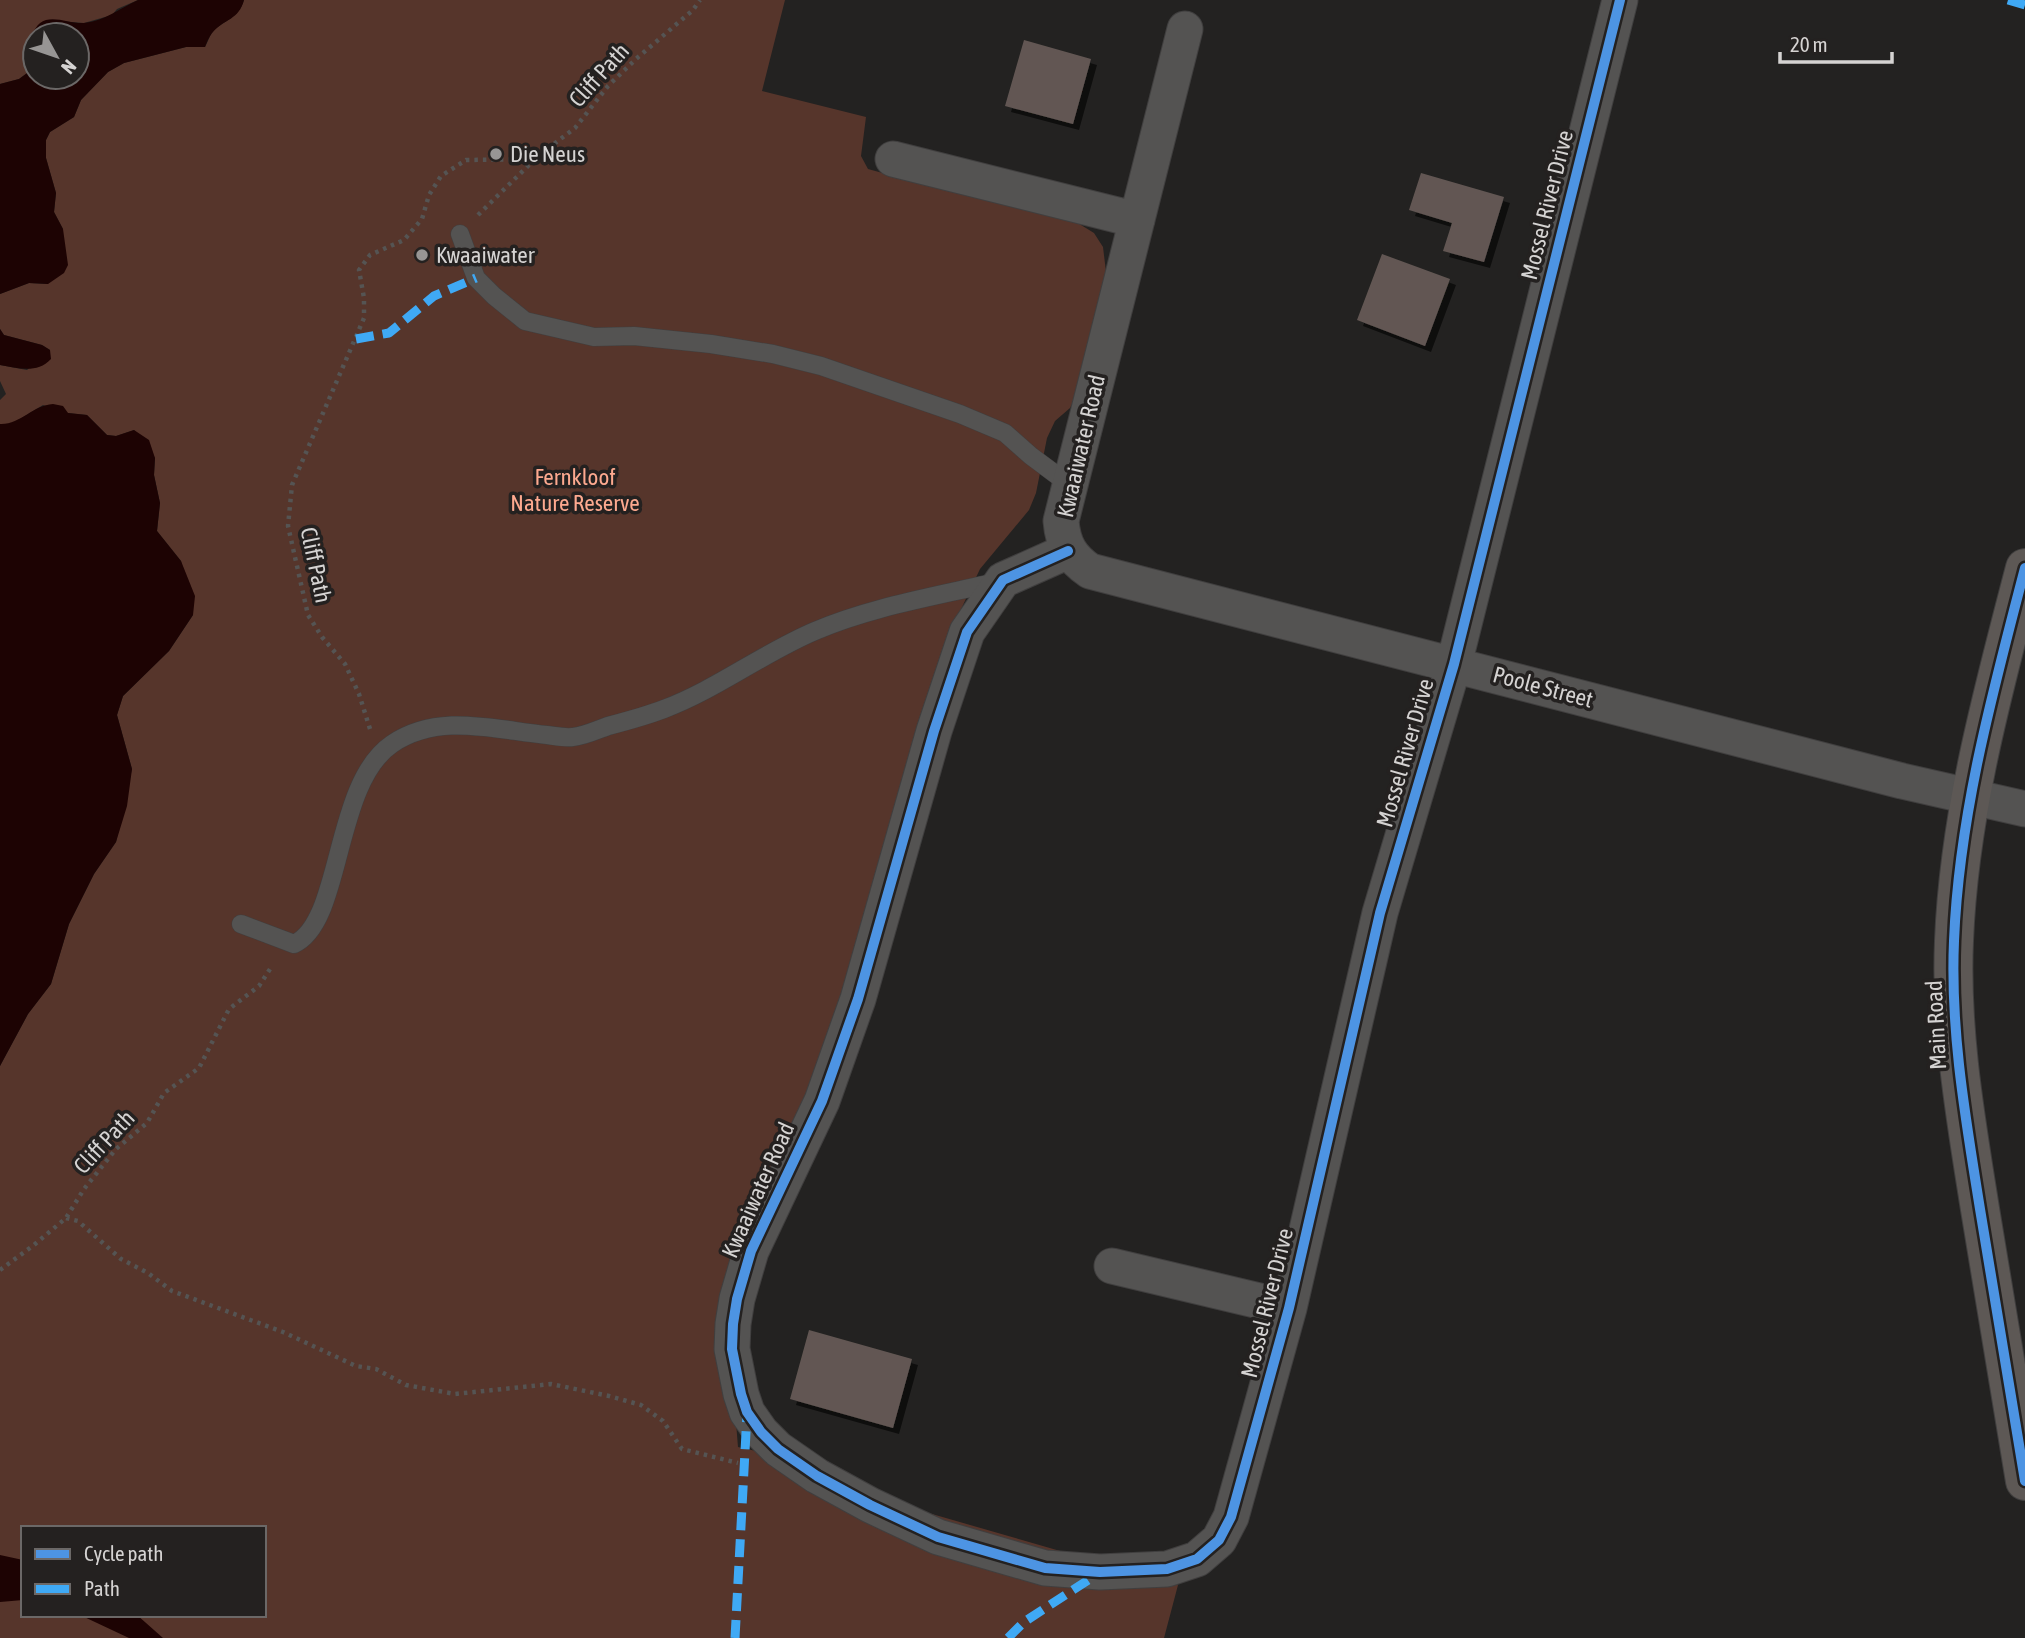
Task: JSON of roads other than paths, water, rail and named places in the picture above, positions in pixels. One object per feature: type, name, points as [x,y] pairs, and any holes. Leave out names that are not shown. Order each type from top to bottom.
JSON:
[{"type":"main road","name":"Main Road","points":[[2025,568],[1969,795],[1958,880],[1954,943],[1955,1002],[1965,1114],[2025,1481]]},
{"type":"street","name":"Mossel River Drive","points":[[1231,1517],[1289,1308],[1380,914],[1454,664],[1620,0]]},
{"type":"street","name":"Kwaaiwater Road","points":[[1185,29],[1061,521],[1062,537],[1068,551],[1003,580],[967,632],[934,731],[858,999],[822,1101],[751,1251],[737,1299],[732,1349],[736,1377],[747,1412],[761,1432],[797,1464],[870,1505],[939,1537],[1045,1568],[1100,1572],[1167,1569],[1197,1559],[1219,1540],[1231,1517]]},
{"type":"street","points":[[893,159],[1136,220]]},
{"type":"street","name":"Poole Street","points":[[1068,551],[1078,563],[1090,571],[1888,778],[2025,809]]},
{"type":"street","points":[[1112,1266],[1289,1308]]},
{"type":"lane","points":[[460,234],[476,278],[525,321],[594,337],[634,336],[711,344],[773,354],[821,366],[960,414],[1005,433],[1070,485]]},
{"type":"lane","points":[[241,924],[294,944],[303,940],[314,925],[325,901],[348,818],[362,782],[375,760],[392,744],[430,728],[460,724],[573,737],[666,709],[816,631],[877,611],[1003,580]]},
{"type":"place","name":"Die Neus","points":[[496,154]]},
{"type":"place","name":"Kwaaiwater","points":[[422,255]]},
{"type":"park label","name":"Fernkloof Nature Reserve","points":[[575,490]]}]
